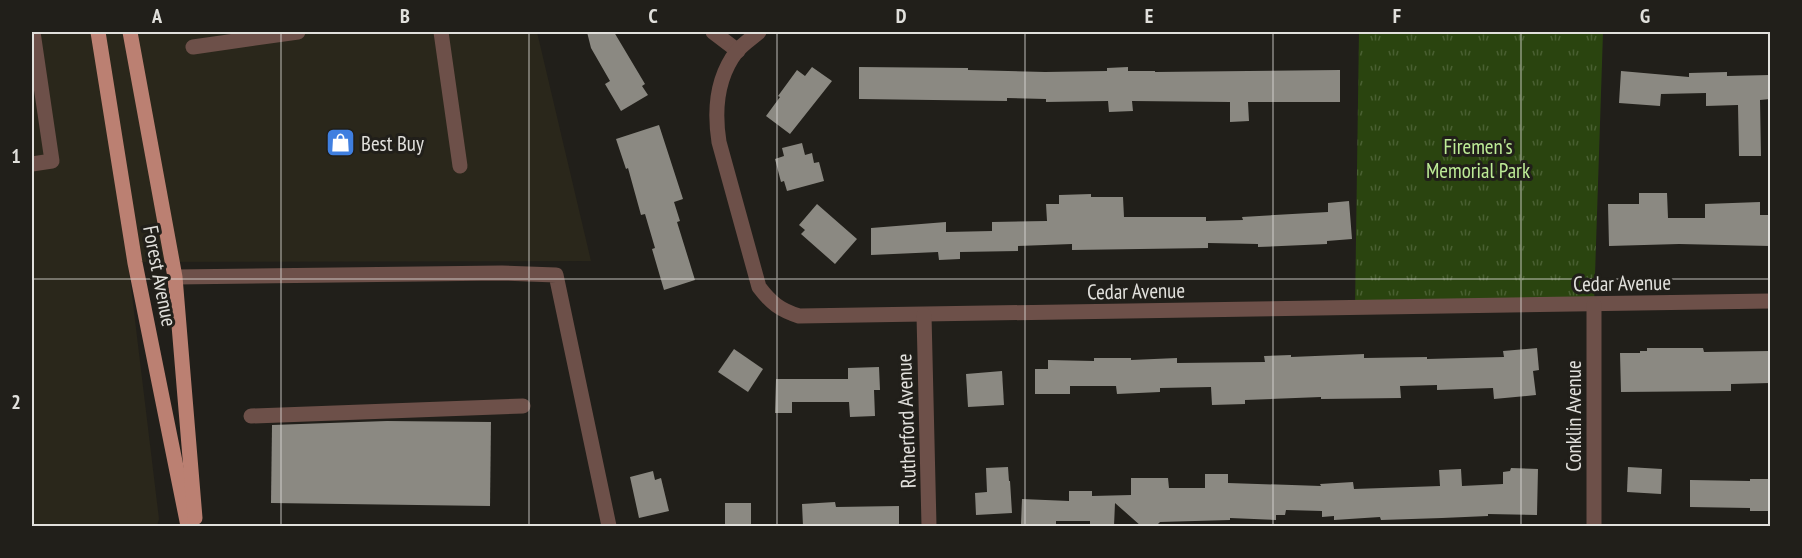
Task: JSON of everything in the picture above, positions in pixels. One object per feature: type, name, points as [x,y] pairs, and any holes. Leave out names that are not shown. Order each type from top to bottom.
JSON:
[{"type":"main road","name":"Forest Avenue","points":[[98,32],[135,263],[188,526]]},
{"type":"main road","name":"Forest Avenue","points":[[130,32],[175,277],[196,526]]},
{"type":"street","points":[[32,164],[52,161],[33,32]]},
{"type":"street","points":[[193,47],[298,32]]},
{"type":"street","points":[[441,32],[460,166]]},
{"type":"street","points":[[713,32],[738,51]]},
{"type":"street","name":"Cedar Avenue","points":[[759,32],[738,51],[726,71],[718,92],[715,117],[725,164],[759,287],[769,301],[783,311],[799,316],[1770,301]]},
{"type":"street","points":[[175,277],[501,273],[556,275],[609,526]]},
{"type":"street","name":"Conklin Avenue","points":[[1594,305],[1594,526]]},
{"type":"street","name":"Rutherford Avenue","points":[[924,315],[929,526]]},
{"type":"street","points":[[251,416],[523,406]]},
{"type":"shaded area","points":[[32,32],[537,32],[591,261],[128,262],[159,519],[157,526],[32,526]]},
{"type":"green space","name":"Firemen's Memorial Park","points":[[1359,32],[1603,32],[1594,305],[1355,308]]},
{"type":"building","points":[[587,32],[614,32],[645,84],[642,86],[648,95],[621,111],[605,84],[610,81],[591,48]]},
{"type":"building","points":[[812,67],[832,81],[790,134],[766,116],[797,70],[805,76]]},
{"type":"building","points":[[859,67],[968,68],[968,70],[1045,72],[1107,71],[1107,68],[1128,67],[1128,71],[1155,72],[1340,70],[1340,102],[1248,102],[1249,121],[1230,122],[1230,102],[1132,101],[1133,111],[1109,112],[1108,101],[1046,102],[1046,99],[1007,98],[1007,101],[859,99]]},
{"type":"building","points":[[1621,71],[1689,77],[1689,73],[1727,72],[1727,76],[1770,75],[1770,99],[1760,100],[1761,156],[1739,156],[1738,105],[1706,106],[1706,93],[1661,94],[1660,106],[1619,103]]},
{"type":"building","points":[[659,125],[683,199],[674,202],[680,221],[677,222],[695,280],[664,290],[645,214],[641,215],[628,168],[626,169],[616,139]]},
{"type":"building","points":[[802,143],[805,155],[812,153],[814,163],[819,162],[824,181],[787,191],[784,181],[781,182],[775,159],[784,156],[782,148]]},
{"type":"building","points":[[1639,193],[1667,193],[1668,218],[1705,218],[1705,204],[1760,202],[1760,215],[1770,215],[1770,246],[1679,244],[1609,246],[1608,204],[1639,204]]},
{"type":"building","points":[[1091,194],[1091,197],[1123,197],[1124,217],[1206,217],[1206,221],[1328,212],[1328,203],[1349,201],[1352,239],[1327,241],[1327,244],[1258,247],[1258,244],[1208,243],[1208,248],[1072,250],[1072,244],[1018,246],[1018,251],[960,252],[960,259],[939,260],[938,252],[871,255],[871,228],[946,222],[946,232],[992,231],[992,222],[1047,221],[1046,204],[1059,204],[1059,195]]},
{"type":"building","points":[[817,204],[857,239],[835,264],[801,234],[805,230],[799,225]]},
{"type":"building","points":[[1537,348],[1539,370],[1533,371],[1536,395],[1494,399],[1493,388],[1437,390],[1437,385],[1400,386],[1401,398],[1321,399],[1321,397],[1245,400],[1245,404],[1212,405],[1211,387],[1160,388],[1160,392],[1117,394],[1116,386],[1070,386],[1070,394],[1035,394],[1035,369],[1048,369],[1048,360],[1177,358],[1177,363],[1265,362],[1264,356],[1364,354],[1364,358],[1427,357],[1427,359],[1504,357],[1503,351]]},
{"type":"building","points":[[1647,348],[1703,348],[1704,352],[1770,351],[1770,383],[1731,384],[1731,391],[1621,392],[1620,353],[1640,353],[1640,351],[1647,351]]},
{"type":"building","points":[[734,349],[763,369],[748,392],[718,372]]},
{"type":"building","points":[[879,367],[880,390],[874,390],[875,416],[850,417],[849,402],[792,402],[792,413],[775,413],[776,379],[848,379],[848,368]]},
{"type":"building","points":[[1002,371],[1004,405],[968,407],[966,374]]},
{"type":"building","points":[[387,421],[491,422],[490,506],[271,503],[272,425]]},
{"type":"building","points":[[1008,467],[1012,513],[976,515],[975,493],[987,492],[986,468]]},
{"type":"building","points":[[1628,467],[1662,469],[1661,494],[1627,492]]},
{"type":"building","points":[[1511,468],[1538,469],[1537,515],[1488,514],[1488,516],[1442,518],[1381,520],[1380,517],[1334,520],[1334,516],[1322,517],[1322,511],[1286,510],[1285,515],[1276,515],[1276,520],[1230,518],[1230,520],[1160,522],[1156,526],[1141,526],[1115,503],[1114,526],[1090,526],[1090,521],[1056,521],[1056,525],[1021,524],[1022,499],[1069,501],[1069,491],[1092,491],[1092,496],[1131,495],[1131,478],[1168,478],[1169,488],[1205,488],[1205,474],[1228,474],[1228,483],[1321,486],[1320,484],[1353,482],[1354,489],[1440,486],[1439,470],[1461,469],[1462,486],[1503,484],[1503,472],[1510,471]]},
{"type":"building","points":[[653,471],[655,480],[661,478],[669,511],[639,518],[630,477]]},
{"type":"building","points":[[1750,479],[1770,479],[1770,511],[1750,511],[1750,508],[1690,507],[1690,480],[1750,481]]},
{"type":"building","points":[[835,502],[836,507],[899,506],[899,526],[803,526],[802,504]]},
{"type":"building","points":[[725,503],[751,503],[751,526],[725,526]]},
{"type":"place","name":"Best Buy","points":[[340,143]]}]
